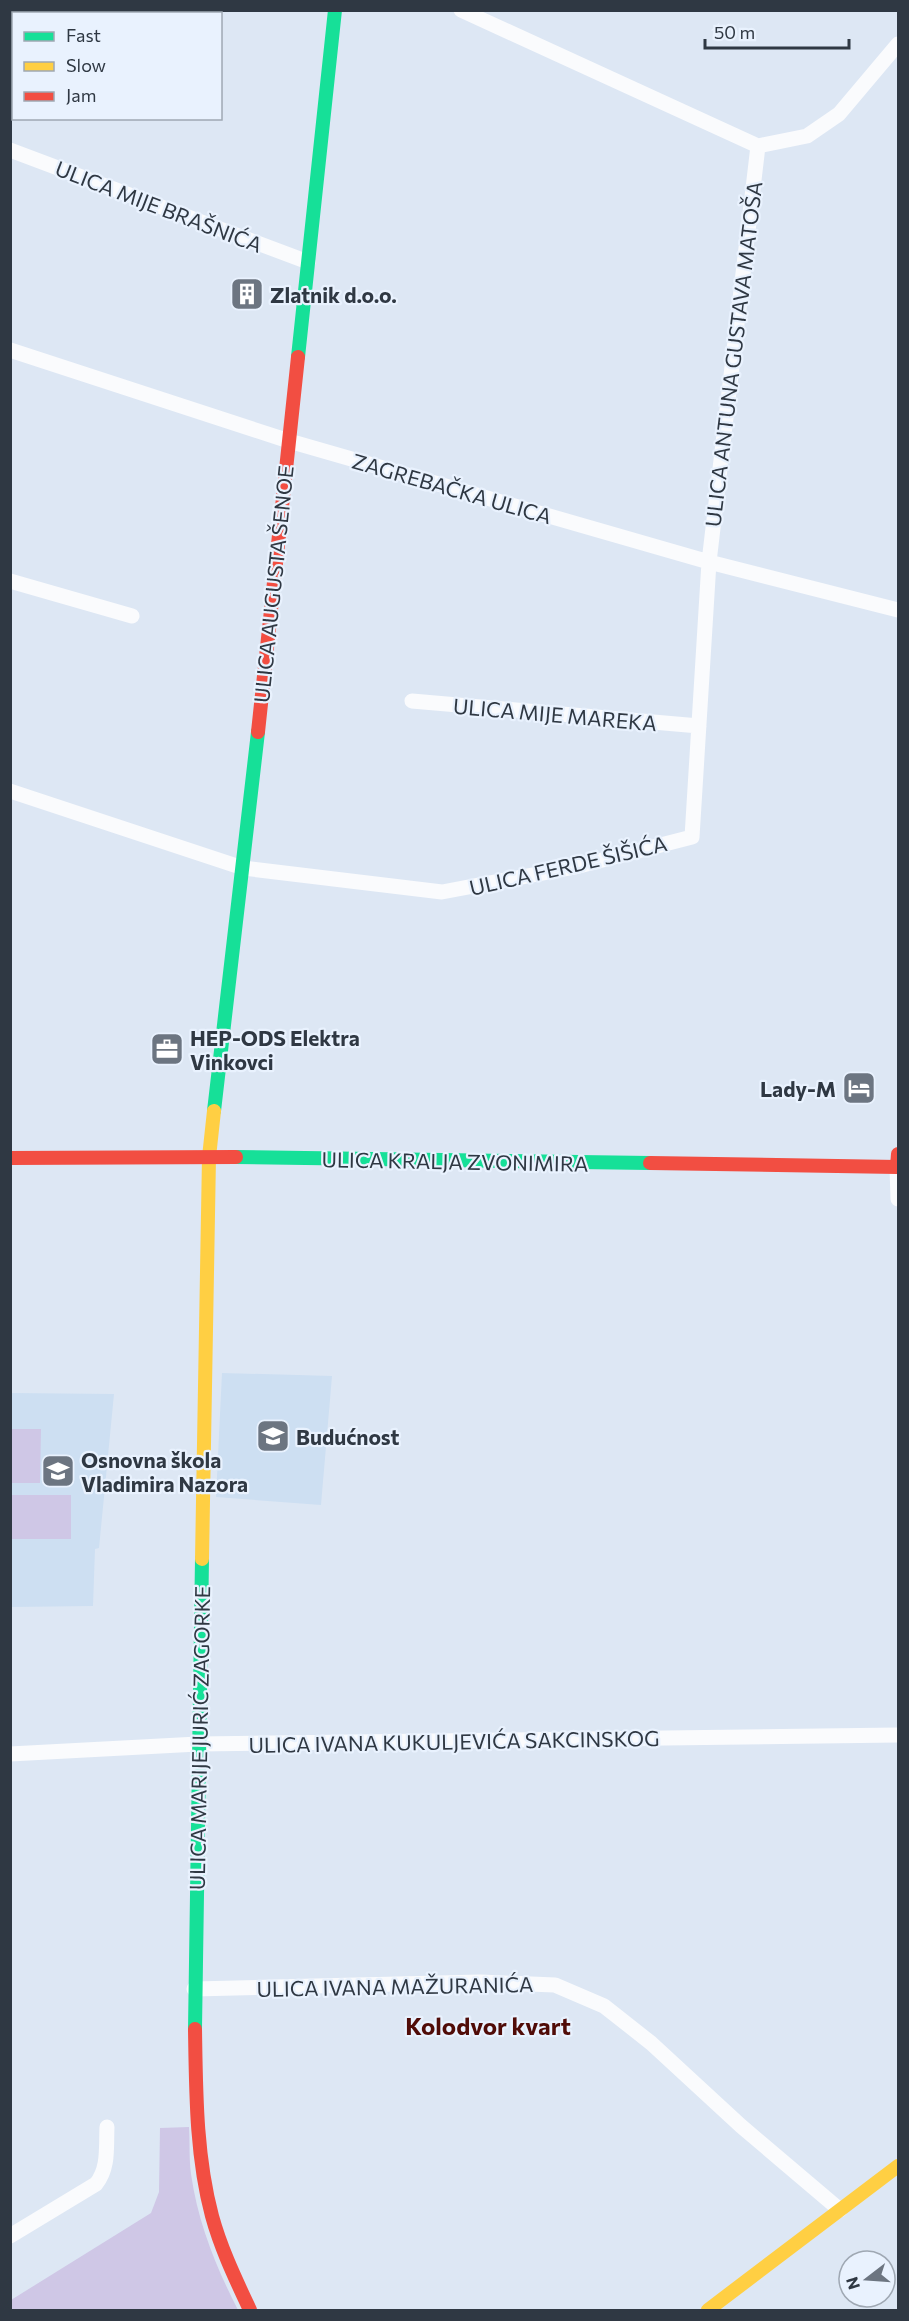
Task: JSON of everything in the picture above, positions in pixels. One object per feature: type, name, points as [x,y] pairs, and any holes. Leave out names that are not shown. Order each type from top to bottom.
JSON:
[{"type":"street","name":"ULICA AUGUSTA ŠENOE","points":[[208,1157],[243,868],[335,10]]},
{"type":"street","points":[[461,10],[758,146],[807,136],[839,114],[898,44]]},
{"type":"street","name":"ULICA ANTUNA GUSTAVA MATOŠA","points":[[709,562],[758,146]]},
{"type":"street","name":"ULICA MIJE BRAŠNIĆA","points":[[10,150],[308,262]]},
{"type":"street","name":"ZAGREBAČKA ULICA","points":[[10,350],[289,441],[709,562],[898,610]]},
{"type":"street","name":"ULICA FERDE ŠIŠIĆA","points":[[243,868],[442,892],[575,867],[692,837],[709,562]]},
{"type":"street","points":[[10,581],[132,616]]},
{"type":"street","name":"ULICA MIJE MAREKA","points":[[412,701],[699,726]]},
{"type":"street","points":[[10,791],[243,868]]},
{"type":"street","name":"ULICA KRALJA ZVONIMIRA","points":[[10,1158],[208,1157],[898,1163]]},
{"type":"street","name":"ULICA MARIJE JURIĆ ZAGORKE","points":[[208,1157],[194,1989],[198,2118],[203,2173],[218,2236],[250,2310]]},
{"type":"street","points":[[898,1163],[898,1199]]},
{"type":"street","name":"ULICA IVANA KUKULJEVIĆA SAKCINSKOG","points":[[10,1754],[198,1744],[898,1735]]},
{"type":"street","name":"ULICA IVANA MAŽURANIĆA","points":[[194,1989],[480,1982],[555,1985],[604,2006],[651,2043],[741,2126],[840,2210]]},
{"type":"street","points":[[10,2236],[96,2184],[105,2168],[107,2127]]},
{"type":"street","points":[[708,2310],[898,2166]]},
{"type":"shaded area","name":"Budućnost","points":[[222,1373],[332,1376],[321,1505],[216,1497]]},
{"type":"shaded area","name":"Osnovna škola Vladimira Nazora","points":[[10,1393],[114,1394],[99,1548],[95,1549],[93,1606],[11,1607]]},
{"type":"shaded area","points":[[11,1429],[41,1429],[40,1483],[11,1483]]},
{"type":"shaded area","points":[[11,1495],[71,1495],[71,1539],[11,1539]]},
{"type":"shaded area","points":[[189,2127],[191,2174],[198,2210],[215,2261],[238,2310],[11,2310],[11,2300],[151,2213],[159,2192],[160,2128]]},
{"type":"traffic: fast","points":[[298,357],[335,10]]},
{"type":"traffic: fast","points":[[214,1111],[258,732]]},
{"type":"traffic: fast","points":[[236,1157],[650,1163]]},
{"type":"traffic: fast","points":[[195,2029],[202,1559]]},
{"type":"traffic: slow","points":[[202,1559],[209,1157],[214,1111]]},
{"type":"traffic: slow","points":[[708,2310],[898,2166]]},
{"type":"traffic: jam","points":[[258,732],[298,357]]},
{"type":"traffic: jam","points":[[650,1163],[897,1167],[898,1154]]},
{"type":"traffic: jam","points":[[10,1158],[236,1157]]},
{"type":"traffic: jam","points":[[195,2029],[198,2124],[207,2193],[220,2240],[250,2310]]},
{"type":"place","name":"Zlatnik d.o.o.","points":[[247,294]]},
{"type":"place","name":"HEP-ODS Elektra Vinkovci","points":[[167,1049]]},
{"type":"place","name":"Lady-M","points":[[859,1088]]},
{"type":"place","name":"Budućnost","points":[[273,1436]]},
{"type":"place","name":"Osnovna škola Vladimira Nazora","points":[[58,1471]]},
{"type":"district","name":"Kolodvor kvart","points":[[488,2025]]}]
